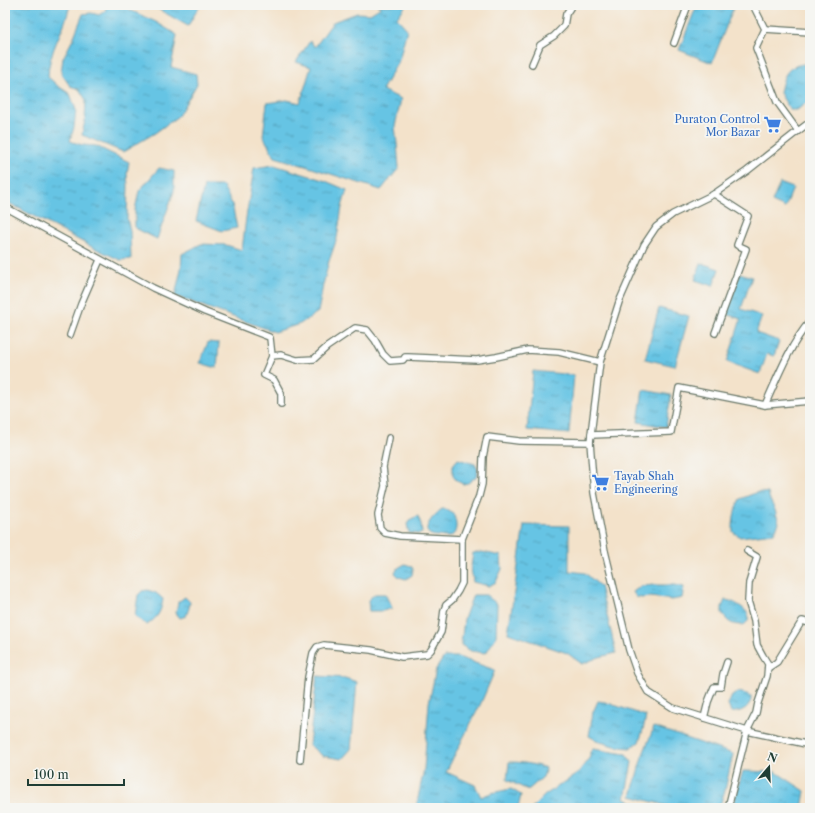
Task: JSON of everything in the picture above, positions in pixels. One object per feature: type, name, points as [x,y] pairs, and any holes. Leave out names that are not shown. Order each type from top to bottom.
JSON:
[{"type":"street","points":[[532,64],[540,45],[554,36],[564,26],[566,14],[572,5]]},
{"type":"street","points":[[674,43],[688,5]]},
{"type":"street","points":[[753,5],[765,29]]},
{"type":"street","points":[[765,29],[810,32]]},
{"type":"street","points":[[765,29],[756,48],[777,102],[798,131]]},
{"type":"street","points":[[810,122],[747,171],[714,194],[673,214],[656,227],[644,246],[619,302],[600,362],[591,438],[594,492],[605,551],[629,650],[637,673],[648,692],[673,708],[747,731],[810,745]]},
{"type":"street","points":[[714,194],[748,216],[737,246],[746,249],[715,333]]},
{"type":"street","points":[[5,207],[152,288],[205,312],[270,338],[272,356],[264,375],[274,380],[281,393],[281,404]]},
{"type":"street","points":[[70,335],[81,304],[100,260]]},
{"type":"street","points":[[765,405],[789,354],[810,321]]},
{"type":"street","points":[[272,356],[281,355],[297,360],[314,359],[327,347],[355,328],[367,330],[383,354],[390,361],[403,360],[404,357],[408,356],[476,360],[528,350],[559,352],[600,362]]},
{"type":"street","points":[[300,760],[308,677],[313,653],[317,647],[324,645],[370,650],[402,657],[427,654],[431,650],[440,634],[446,605],[452,600],[462,583],[462,539],[480,496],[483,457],[487,437],[519,441],[591,438],[671,432],[679,388],[765,405],[810,401]]},
{"type":"street","points":[[389,438],[383,467],[386,486],[378,515],[380,528],[385,533],[400,536],[462,539]]},
{"type":"street","points":[[728,808],[747,731],[756,713],[768,676],[768,664],[757,645],[754,621],[748,601],[749,583],[756,557],[747,551]]},
{"type":"street","points":[[768,668],[777,662],[802,621],[810,623]]},
{"type":"street","points":[[704,718],[714,687],[721,687],[727,662]]},
{"type":"water","points":[[5,5],[70,5],[51,58],[48,77],[70,94],[76,110],[74,127],[70,141],[82,145],[96,146],[129,162],[127,174],[127,219],[130,230],[131,259],[120,260],[92,247],[5,201],[5,148],[7,130],[5,128]]},
{"type":"water","points":[[107,5],[123,5],[177,35],[171,67],[196,74],[197,84],[178,116],[155,133],[123,152],[82,135],[85,120],[86,100],[79,89],[70,86],[61,73],[63,58],[73,39],[83,14],[91,13],[99,15],[105,11]]},
{"type":"water","points":[[151,5],[200,5],[188,26]]},
{"type":"water","points":[[377,5],[406,5],[397,18],[407,29],[399,60],[382,90],[401,99],[395,126],[399,168],[381,190],[275,157],[263,136],[267,103],[287,100],[300,103],[311,67],[296,62],[310,41],[315,47],[333,22],[357,13],[370,14],[381,7]]},
{"type":"water","points":[[697,5],[734,6],[712,63],[679,50]]},
{"type":"water","points":[[804,64],[810,71],[810,100],[797,110],[790,110],[780,93],[782,82],[789,70],[798,65]]},
{"type":"water","points":[[274,165],[323,180],[347,190],[342,207],[337,238],[323,285],[318,312],[300,324],[275,332],[175,296],[181,269],[182,254],[201,244],[226,245],[242,250],[254,168]]},
{"type":"water","points":[[159,168],[174,171],[174,191],[157,239],[135,228],[135,210],[139,191]]},
{"type":"water","points":[[780,183],[793,188],[785,208],[772,202]]},
{"type":"water","points":[[204,186],[223,186],[232,204],[237,228],[222,231],[196,221]]},
{"type":"water","points":[[701,263],[719,269],[713,286],[695,280]]},
{"type":"water","points":[[740,273],[752,277],[741,309],[762,316],[756,333],[779,341],[774,356],[767,354],[760,374],[727,362],[741,319],[726,314]]},
{"type":"water","points":[[659,308],[689,316],[675,366],[645,359]]},
{"type":"water","points":[[208,342],[219,343],[217,368],[200,363]]},
{"type":"water","points":[[533,371],[574,375],[569,434],[527,430]]},
{"type":"water","points":[[643,390],[671,395],[666,427],[638,422]]},
{"type":"water","points":[[458,459],[475,464],[478,470],[476,477],[468,483],[463,484],[457,481],[453,476],[453,465]]},
{"type":"water","points":[[758,492],[768,493],[779,523],[774,533],[740,537],[733,532],[736,507],[740,499]]},
{"type":"water","points":[[442,509],[454,514],[455,517],[456,530],[449,537],[432,535],[428,533],[427,530],[430,521]]},
{"type":"water","points":[[418,516],[422,533],[409,533],[407,524],[411,519]]},
{"type":"water","points":[[524,525],[569,526],[569,571],[585,573],[600,586],[616,653],[599,657],[582,664],[567,653],[508,633]]},
{"type":"water","points":[[482,552],[501,556],[502,569],[496,582],[489,586],[473,582],[471,567],[473,553]]},
{"type":"water","points":[[405,564],[411,566],[413,569],[412,575],[406,579],[399,577],[395,573],[398,568]]},
{"type":"water","points":[[674,585],[684,587],[682,598],[672,600],[651,597],[642,598],[636,597],[633,592],[641,586]]},
{"type":"water","points":[[148,590],[156,593],[163,599],[158,614],[147,625],[135,616],[138,595],[142,591]]},
{"type":"water","points":[[375,594],[385,594],[392,608],[383,611],[369,611],[368,600]]},
{"type":"water","points":[[473,595],[486,595],[497,604],[496,637],[486,653],[471,651],[461,645],[464,619]]},
{"type":"water","points":[[185,597],[190,602],[189,608],[186,616],[180,618],[176,613],[178,602]]},
{"type":"water","points":[[725,600],[735,603],[746,612],[748,615],[748,621],[744,625],[736,625],[731,623],[724,616],[722,613],[722,607]]},
{"type":"water","points":[[444,657],[458,657],[495,670],[481,703],[446,772],[475,785],[481,797],[491,793],[511,789],[521,795],[518,808],[416,808],[424,769],[429,703],[436,669]]},
{"type":"water","points":[[317,676],[345,678],[357,682],[351,749],[342,759],[323,756],[309,745]]},
{"type":"water","points":[[738,692],[747,694],[751,697],[751,702],[744,709],[731,712],[728,704],[732,696]]},
{"type":"water","points":[[598,701],[646,716],[639,742],[630,748],[625,748],[604,743],[589,736],[593,712]]},
{"type":"water","points":[[654,727],[733,754],[725,790],[719,808],[675,808],[631,796],[642,757]]},
{"type":"water","points":[[593,749],[626,754],[632,762],[625,799],[649,808],[532,808],[545,795],[577,774],[590,757],[590,752]]},
{"type":"water","points":[[509,762],[537,765],[546,768],[543,777],[528,790],[507,780]]},
{"type":"water","points":[[743,771],[776,772],[805,791],[802,808],[733,808]]},
{"type":"place","name":"Puraton Control Mor Bazar","points":[[773,125]]},
{"type":"place","name":"Tayab Shah Engineering","points":[[601,482]]}]
